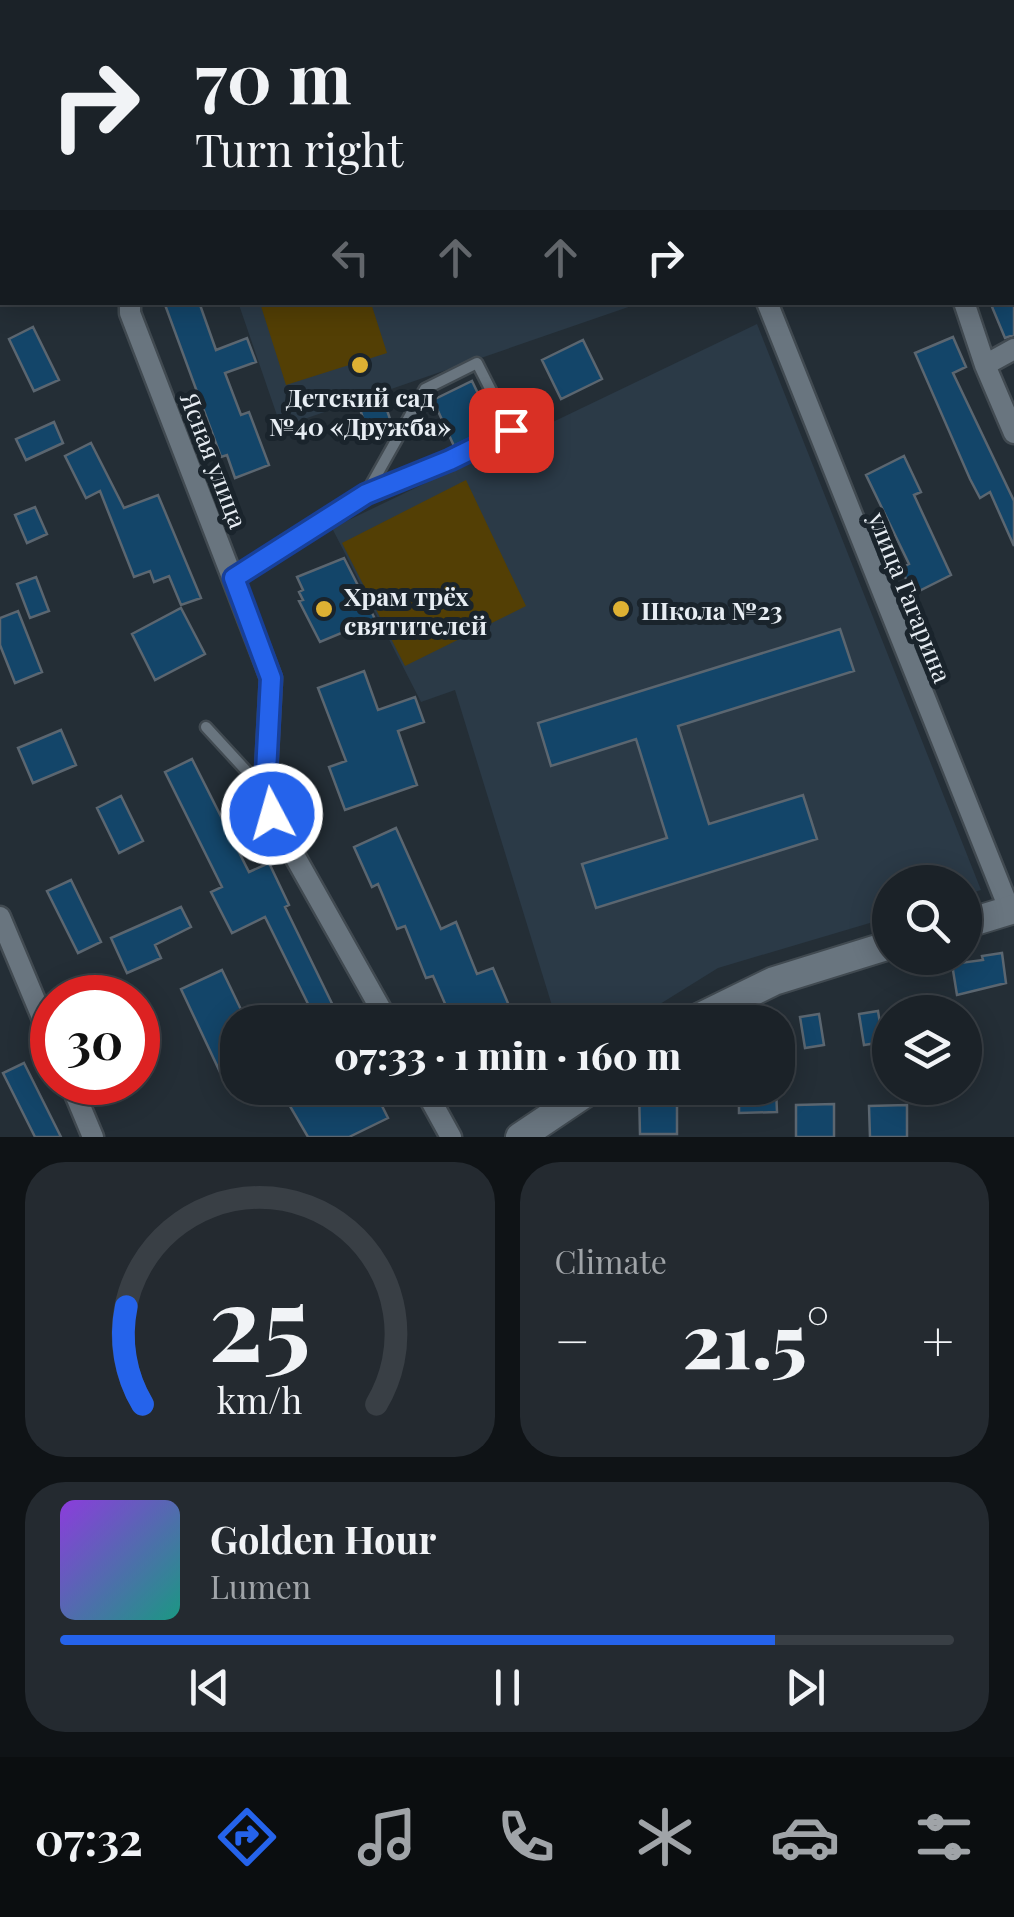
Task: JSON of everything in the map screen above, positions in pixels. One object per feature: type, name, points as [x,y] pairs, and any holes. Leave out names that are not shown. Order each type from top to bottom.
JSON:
[{"type":"street","name":"Ясная улица","points":[[130,305],[271,678],[265,791],[272,814],[379,1005]]},
{"type":"street","name":"улица Гагарина","points":[[767,305],[1012,910]]},
{"type":"street","points":[[965,305],[1014,433]]},
{"type":"street","points":[[985,364],[1014,349]]},
{"type":"street","points":[[982,919],[1012,910]]},
{"type":"street","points":[[0,917],[30,989]]},
{"type":"street","points":[[725,1005],[774,981],[872,951]]},
{"type":"street","points":[[80,1105],[93,1137]]},
{"type":"street","points":[[434,1105],[452,1137]]},
{"type":"street","points":[[520,1137],[568,1105]]},
{"type":"lane","points":[[234,578],[366,494],[511,430],[476,363],[426,389],[366,494]]},
{"type":"lane","points":[[206,727],[265,791]]},
{"type":"shaded area","name":"Детский сад №40 «Дружба»","points":[[239,305],[634,305],[281,427]]},
{"type":"shaded area","points":[[261,305],[372,305],[387,353],[286,385]]},
{"type":"shaded area","name":"Школа №23","points":[[757,324],[971,865],[872,865],[872,922],[718,968],[658,1005],[552,1005],[455,690],[421,702],[332,528]]},
{"type":"shaded area","points":[[466,480],[526,606],[405,666],[342,543]]},
{"type":"building","points":[[165,305],[200,305],[216,350],[247,338],[256,362],[225,373],[241,415],[249,412],[269,465],[235,478],[227,455],[221,457]]},
{"type":"building","points":[[991,305],[1014,305],[1014,335],[1005,338]]},
{"type":"building","points":[[33,327],[59,380],[34,391],[9,339]]},
{"type":"building","points":[[953,337],[966,367],[953,373],[1014,501],[1014,546],[990,492],[980,498],[970,479],[915,353]]},
{"type":"building","points":[[583,340],[602,379],[561,399],[542,360]]},
{"type":"building","points":[[472,381],[494,427],[454,446],[433,400]]},
{"type":"building","points":[[382,395],[393,428],[369,438],[358,402]]},
{"type":"building","points":[[54,422],[63,443],[26,460],[16,439]]},
{"type":"building","points":[[91,443],[124,508],[158,495],[201,598],[181,605],[169,576],[154,582],[150,571],[134,577],[100,491],[86,498],[65,456]]},
{"type":"building","points":[[904,456],[921,492],[914,495],[951,575],[913,594],[901,568],[909,564],[866,475]]},
{"type":"building","points":[[35,507],[47,534],[27,543],[15,515]]},
{"type":"building","points":[[344,558],[375,619],[320,642],[299,601],[303,600],[299,592],[303,590],[297,577]]},
{"type":"building","points":[[36,577],[49,611],[30,618],[17,584]]},
{"type":"building","points":[[181,608],[205,654],[155,680],[132,634]]},
{"type":"building","points":[[18,611],[42,672],[15,683],[0,645],[0,618]]},
{"type":"building","points":[[840,629],[854,671],[678,726],[709,824],[803,795],[817,839],[596,908],[582,864],[667,838],[636,739],[551,766],[538,723]]},
{"type":"building","points":[[364,671],[378,710],[415,697],[424,722],[398,731],[417,785],[345,810],[329,767],[346,761],[318,688]]},
{"type":"building","points":[[61,730],[76,765],[33,783],[18,748]]},
{"type":"building","points":[[192,759],[249,872],[269,863],[289,905],[285,907],[333,1005],[309,1005],[265,917],[232,933],[211,892],[222,887],[165,772]]},
{"type":"building","points":[[121,796],[143,841],[119,853],[97,808]]},
{"type":"building","points":[[396,828],[441,929],[456,922],[477,974],[493,968],[509,1005],[446,1005],[433,976],[426,978],[405,926],[397,929],[378,884],[372,887],[354,847]]},
{"type":"building","points":[[71,880],[101,942],[78,953],[47,891]]},
{"type":"building","points":[[181,907],[191,927],[155,945],[161,958],[127,973],[111,938]]},
{"type":"building","points":[[1002,953],[1006,983],[957,995],[954,975],[982,975],[982,956]]},
{"type":"building","points":[[222,970],[239,1005],[220,1005],[220,1072],[181,989]]},
{"type":"building","points":[[872,1012],[872,1044],[864,1045],[859,1014]]},
{"type":"building","points":[[819,1014],[824,1045],[805,1048],[800,1017]]},
{"type":"building","points":[[24,1063],[30,1075],[30,1105],[45,1105],[61,1137],[35,1137],[3,1073]]},
{"type":"building","points":[[834,1104],[834,1137],[796,1137],[796,1105]]},
{"type":"building","points":[[289,1105],[382,1105],[388,1118],[349,1137],[308,1137]]},
{"type":"building","points":[[639,1105],[677,1105],[677,1134],[640,1134]]},
{"type":"building","points":[[739,1105],[777,1105],[777,1112],[739,1113]]},
{"type":"building","points":[[907,1105],[907,1137],[870,1137],[869,1106]]},
{"type":"place","name":"Детский сад №40 «Дружба»","points":[[360,365]]},
{"type":"place","name":"Храм трёх святителей","points":[[324,609]]},
{"type":"place","name":"Школа №23","points":[[621,609]]},
{"type":"route","points":[[272,814],[265,791],[271,678],[234,578],[366,494],[511,430]]}]
